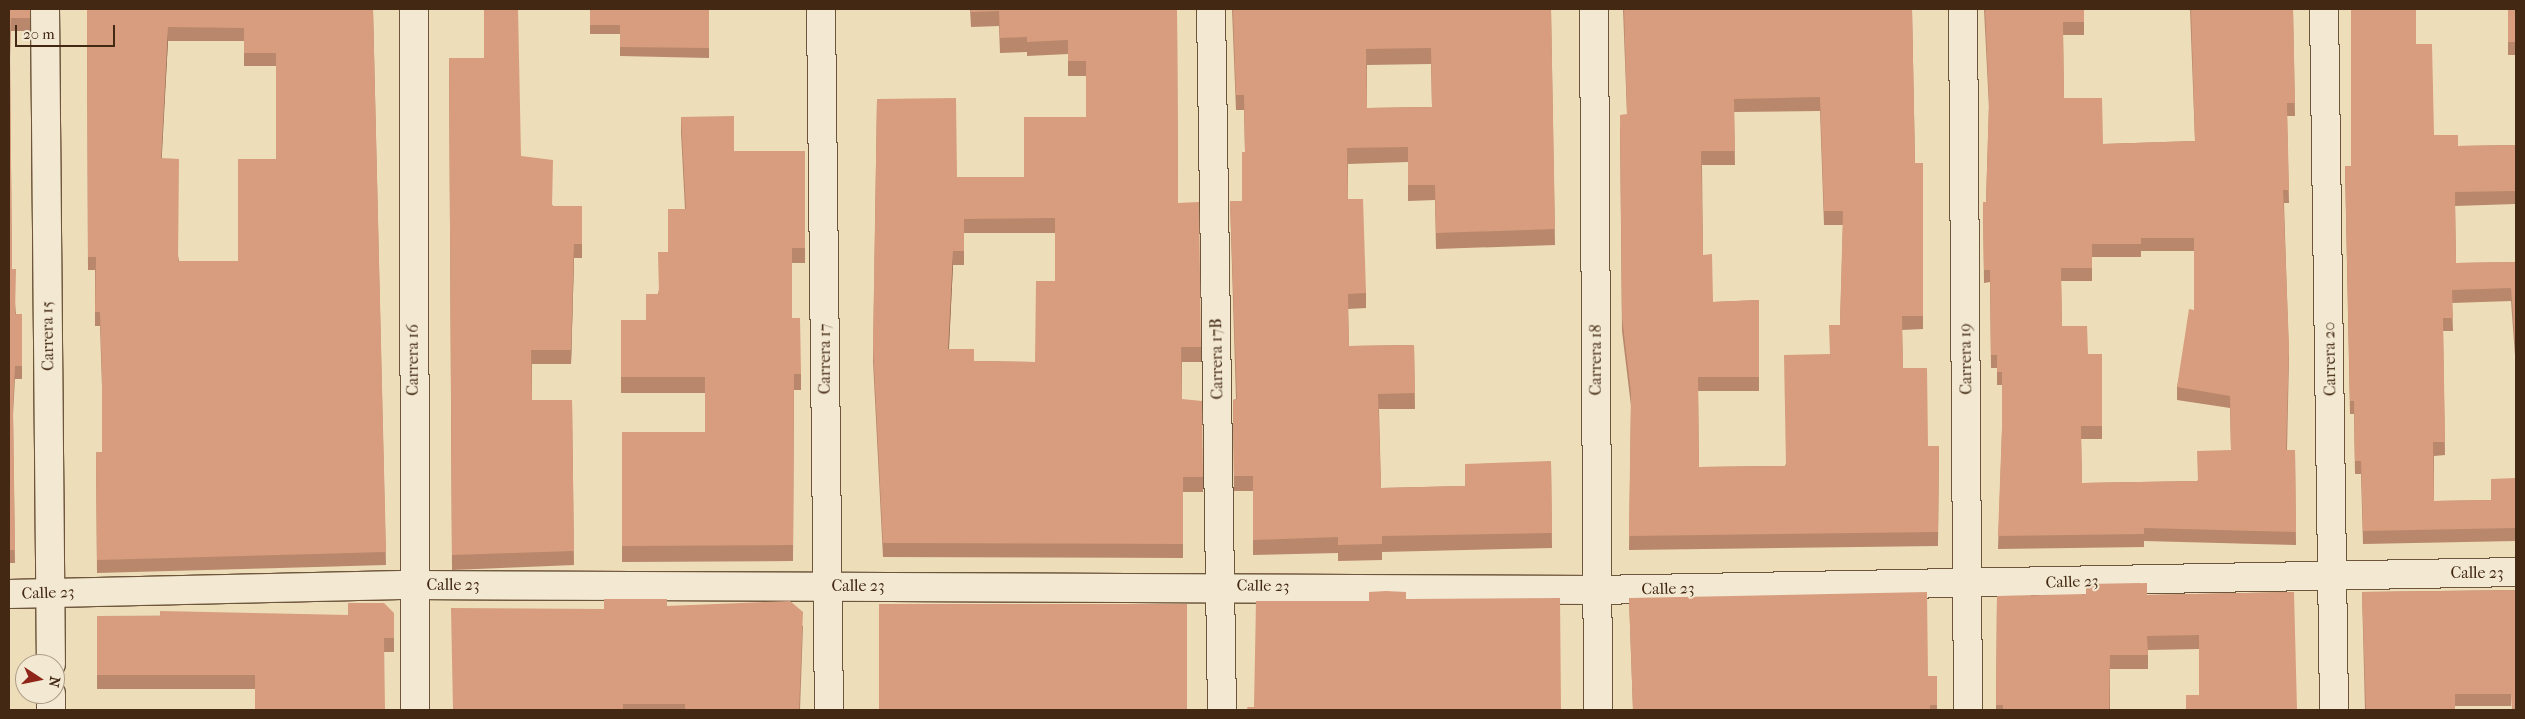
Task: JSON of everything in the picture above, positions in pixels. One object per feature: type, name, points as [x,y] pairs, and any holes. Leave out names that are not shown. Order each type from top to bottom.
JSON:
[{"type":"street","name":"Carrera 15","points":[[45,9],[51,654]]},
{"type":"street","name":"Carrera 16","points":[[414,9],[412,585],[415,710]]},
{"type":"street","name":"Carrera 17","points":[[822,9],[829,710]]},
{"type":"street","name":"Carrera 17B","points":[[1211,9],[1222,586],[1222,710]]},
{"type":"street","name":"Carrera 18","points":[[1594,9],[1598,710]]},
{"type":"street","name":"Carrera 19","points":[[1963,9],[1968,710]]},
{"type":"street","name":"Carrera 20","points":[[2324,9],[2334,573],[2334,710]]},
{"type":"street","name":"Calle 23","points":[[9,594],[412,585],[1222,586],[1596,590],[1968,585],[2334,573],[2516,572]]},
{"type":"building","points":[[9,9],[30,9],[30,18],[11,18],[10,51],[12,269],[16,269],[15,314],[22,314],[22,366],[15,366],[13,406],[15,550],[9,550]]},
{"type":"building","points":[[87,9],[373,9],[386,552],[97,560],[96,452],[102,452],[102,373],[100,312],[95,312],[96,257],[88,257]],"holes":[[[168,27],[244,28],[244,53],[276,53],[276,159],[238,159],[238,261],[178,261],[179,159],[161,158]]]},
{"type":"building","points":[[484,9],[518,9],[521,156],[553,160],[552,206],[582,206],[582,244],[574,244],[571,350],[531,350],[532,400],[572,400],[574,551],[452,555],[449,58],[484,58]]},
{"type":"building","points":[[590,9],[709,9],[709,48],[620,47],[620,25],[590,25]]},
{"type":"building","points":[[971,9],[1177,9],[1178,203],[1199,202],[1201,347],[1181,347],[1182,399],[1202,401],[1203,477],[1183,477],[1183,544],[883,543],[873,346],[877,99],[956,98],[957,177],[1024,177],[1024,117],[1086,117],[1086,61],[1068,61],[1068,40],[1027,42],[1027,37],[1000,38],[999,11],[971,12]],"holes":[[[1055,218],[1055,281],[1036,281],[1035,362],[974,361],[974,349],[948,349],[953,251],[964,251],[964,219]]]},
{"type":"building","points":[[1233,9],[1551,9],[1555,229],[1436,233],[1435,185],[1408,185],[1408,147],[1347,148],[1348,199],[1363,199],[1366,293],[1348,294],[1349,346],[1414,345],[1415,393],[1378,394],[1381,488],[1465,486],[1465,464],[1551,461],[1552,533],[1382,536],[1382,544],[1338,545],[1338,537],[1253,540],[1253,476],[1234,476],[1233,400],[1237,399],[1230,201],[1242,201],[1242,152],[1245,152],[1244,95],[1236,95]],"holes":[[[1431,48],[1432,107],[1367,108],[1366,49]]]},
{"type":"building","points":[[1624,9],[1912,9],[1915,163],[1923,163],[1923,316],[1902,316],[1903,368],[1927,368],[1928,446],[1939,446],[1938,532],[1629,536],[1631,393],[1622,317],[1620,115],[1627,114]],"holes":[[[1820,97],[1824,211],[1843,211],[1840,325],[1829,325],[1830,354],[1784,355],[1786,466],[1699,467],[1698,377],[1759,377],[1759,300],[1713,302],[1712,254],[1703,255],[1701,151],[1735,151],[1734,99]]]},
{"type":"building","points":[[1985,9],[2084,9],[2084,22],[2063,22],[2064,98],[2102,98],[2103,144],[2195,141],[2191,9],[2293,9],[2295,103],[2287,103],[2289,190],[2283,190],[2289,346],[2286,450],[2295,450],[2296,532],[2144,528],[2144,534],[1998,536],[2002,372],[1997,372],[1997,355],[1991,355],[1990,270],[1984,270],[1983,202],[1986,202],[1989,100]],"holes":[[[2141,238],[2194,238],[2194,310],[2189,309],[2177,387],[2230,396],[2231,450],[2197,451],[2198,481],[2082,483],[2081,426],[2102,426],[2102,354],[2088,354],[2087,326],[2062,326],[2061,268],[2092,268],[2092,244],[2141,244]]]},
{"type":"building","points":[[2351,9],[2416,9],[2416,44],[2432,44],[2434,135],[2458,135],[2458,146],[2516,145],[2516,262],[2516,355],[2511,288],[2452,290],[2453,318],[2443,318],[2445,442],[2433,442],[2434,501],[2491,500],[2491,479],[2516,478],[2516,528],[2363,531],[2361,461],[2355,461],[2354,401],[2350,401],[2345,166],[2351,166]],"holes":[[[2515,191],[2516,262],[2456,263],[2455,192]]]},
{"type":"building","points":[[2508,9],[2516,9],[2516,42],[2508,42]]},
{"type":"building","points":[[734,116],[734,151],[805,151],[805,248],[792,248],[792,318],[800,318],[801,374],[794,374],[793,545],[622,546],[622,432],[705,432],[705,377],[621,377],[621,320],[646,320],[646,294],[659,294],[658,252],[668,252],[668,209],[686,209],[681,117]]},
{"type":"building","points":[[2147,583],[2147,595],[2294,592],[2297,710],[2186,710],[2186,695],[2199,695],[2199,635],[2147,636],[2148,655],[2110,655],[2109,710],[2003,710],[2003,705],[1996,705],[1997,596],[2086,594],[2086,584]]},
{"type":"building","points":[[2516,590],[2516,710],[2512,710],[2511,694],[2455,694],[2455,710],[2366,710],[2362,592]]},
{"type":"building","points":[[1369,592],[1406,592],[1406,599],[1560,598],[1561,710],[1248,710],[1247,707],[1254,707],[1256,601],[1369,601]]},
{"type":"building","points":[[1927,592],[1928,676],[1937,676],[1937,705],[1930,705],[1930,710],[1633,710],[1629,598]]},
{"type":"building","points":[[604,599],[667,599],[667,606],[790,601],[803,612],[799,710],[685,710],[685,704],[623,704],[623,710],[453,710],[451,608],[604,609]]},
{"type":"building","points":[[348,603],[384,603],[394,613],[394,638],[384,638],[385,710],[255,710],[255,675],[97,675],[97,616],[160,616],[160,611],[348,615]]},
{"type":"building","points":[[879,604],[1187,604],[1187,710],[879,710]]}]
